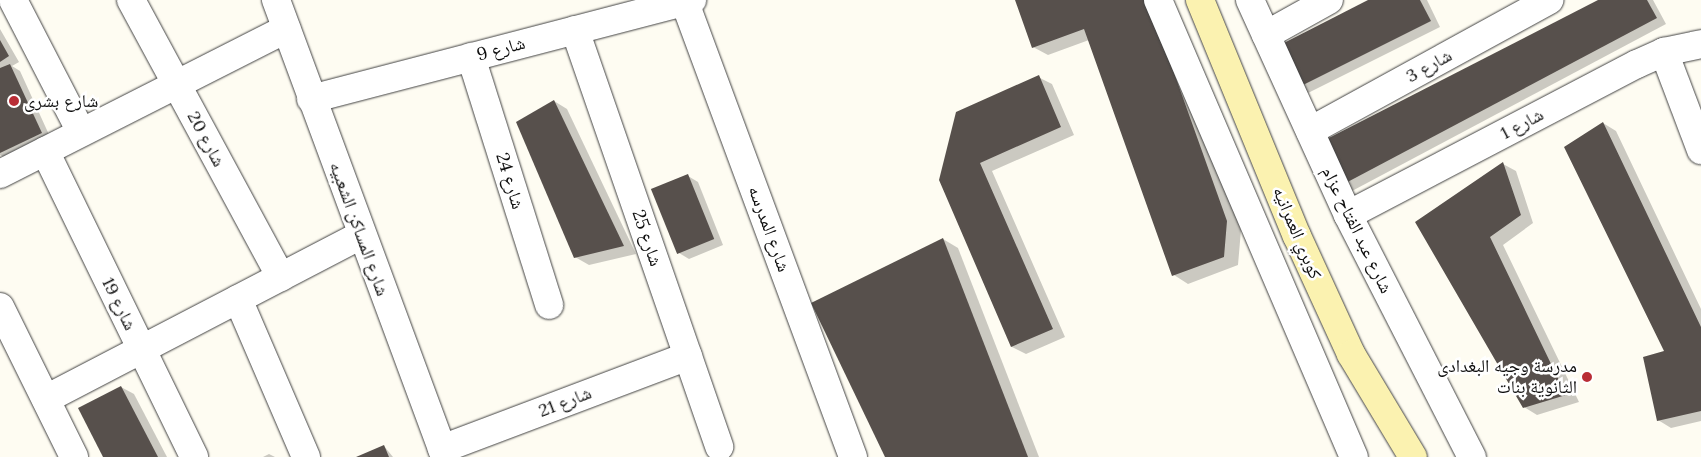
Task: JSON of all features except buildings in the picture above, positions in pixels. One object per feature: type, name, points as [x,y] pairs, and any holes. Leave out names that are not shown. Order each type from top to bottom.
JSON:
[{"type":"street","points":[[14,0],[81,132]]},
{"type":"street","name":"شارع 20","points":[[131,0],[281,277]]},
{"type":"street","name":"شارع المساكن الشعبيه","points":[[276,0],[443,453]]},
{"type":"street","points":[[1158,0],[1354,457]]},
{"type":"street","name":"كوبري العمرانيه","points":[[1200,0],[1297,236],[1351,354],[1413,457]]},
{"type":"street","name":"شارع عبد الفتاح عزام","points":[[1250,0],[1348,215],[1472,457]]},
{"type":"street","points":[[1266,35],[1329,0]]},
{"type":"street","name":"شارع 3","points":[[1310,131],[1549,0]]},
{"type":"street","name":"شارع 9","points":[[311,99],[687,1]]},
{"type":"street","name":"شارع المدرسه","points":[[687,1],[853,457]]},
{"type":"street","points":[[0,174],[286,29]]},
{"type":"street","name":"شارع 25","points":[[574,30],[719,447]]},
{"type":"street","name":"شارع 1","points":[[1348,215],[1637,64],[1664,52],[1701,44]]},
{"type":"street","points":[[1664,52],[1701,150]]},
{"type":"street","name":"شارع 24","points":[[471,57],[549,305]]},
{"type":"street","name":"شارع 19","points":[[45,151],[194,457]]},
{"type":"street","points":[[46,399],[362,235]]},
{"type":"street","points":[[238,299],[306,457]]},
{"type":"street","points":[[0,307],[74,457]]},
{"type":"street","name":"شارع 21","points":[[443,453],[688,356]]},
{"type":"place","name":"شارع بشرى","points":[[14,101]]},
{"type":"place","name":"مدرسة وجيه البغدادى الثانوية بنات","points":[[1587,377]]}]
